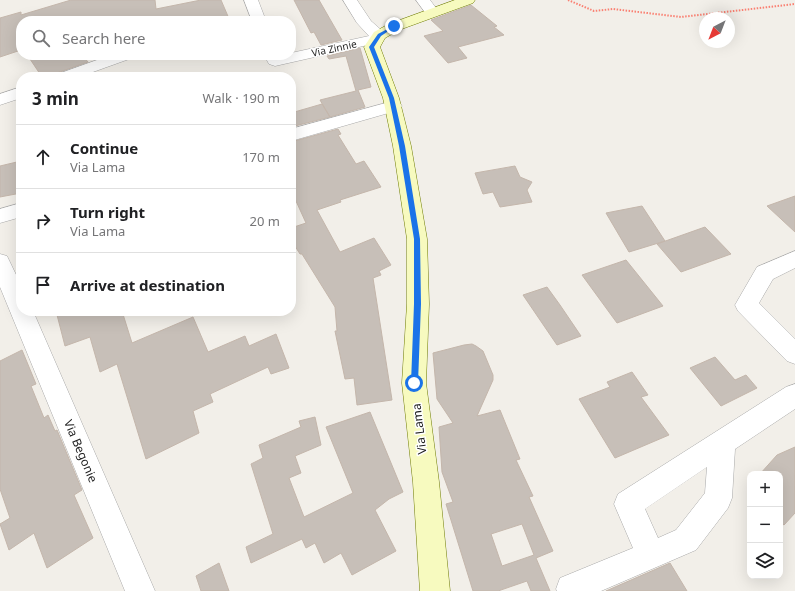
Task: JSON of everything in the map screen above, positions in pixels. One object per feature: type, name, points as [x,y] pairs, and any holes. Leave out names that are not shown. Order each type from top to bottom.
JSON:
[{"type":"street","points":[[251,0],[257,16]]},
{"type":"street","points":[[350,0],[363,23],[378,37],[428,6],[468,0]]},
{"type":"street","name":"Via Zinnie","points":[[296,56],[378,37]]},
{"type":"street","name":"Via Lama","points":[[378,37],[372,47],[392,98],[402,146],[417,239],[418,304],[414,383],[426,482],[435,591]]},
{"type":"street","points":[[78,72],[112,60]]},
{"type":"street","points":[[0,100],[16,94]]},
{"type":"street","points":[[296,134],[393,106]]},
{"type":"street","points":[[0,216],[16,211]]},
{"type":"street","points":[[795,259],[765,273],[746,305],[795,354]]},
{"type":"street","name":"Via Begonie","points":[[0,262],[16,299]]},
{"type":"street","name":"Via Begonie","points":[[24,316],[140,591]]},
{"type":"street","points":[[651,555],[628,504],[795,395]]},
{"type":"street","points":[[570,590],[686,540],[718,498],[722,444]]},
{"type":"path","points":[[568,0],[594,11],[613,9],[681,17],[795,4]]},
{"type":"building","points":[[71,0],[155,0],[156,9],[201,0],[221,0],[228,16],[16,16],[16,52],[0,57],[0,18],[21,12],[21,15]]},
{"type":"building","points":[[294,0],[319,0],[342,40],[321,45],[314,32],[311,33]]},
{"type":"building","points":[[471,5],[497,26],[494,27],[504,35],[458,47],[467,58],[448,63],[424,36],[443,31],[431,20]]},
{"type":"building","points":[[360,48],[371,87],[358,90],[365,107],[330,117],[320,100],[356,91],[346,56],[329,59],[327,56]]},
{"type":"building","points":[[31,60],[86,60],[88,62],[60,72],[39,72]]},
{"type":"building","points":[[322,104],[330,117],[296,126],[296,112]]},
{"type":"building","points":[[338,129],[341,134],[338,135],[356,164],[364,161],[381,187],[340,200],[341,202],[317,210],[340,252],[374,238],[391,265],[379,271],[381,275],[373,278],[392,400],[357,405],[354,378],[345,379],[335,331],[337,331],[335,307],[302,254],[300,254],[296,248],[296,226],[306,223],[296,201],[296,141]]},
{"type":"building","points":[[16,162],[16,194],[0,197],[0,166]]},
{"type":"building","points":[[515,166],[520,177],[532,182],[527,190],[532,202],[500,207],[493,192],[483,194],[475,173]]},
{"type":"building","points":[[795,196],[795,232],[767,206]]},
{"type":"building","points":[[642,206],[665,241],[629,252],[606,213]]},
{"type":"building","points":[[705,227],[731,254],[681,272],[657,244]]},
{"type":"building","points":[[626,260],[663,306],[617,323],[582,275]]},
{"type":"building","points":[[547,287],[581,336],[557,345],[523,295]]},
{"type":"building","points":[[57,316],[124,316],[132,343],[193,317],[208,352],[245,336],[249,346],[276,334],[289,368],[271,374],[268,367],[210,394],[213,402],[193,411],[199,433],[146,459],[117,364],[100,372],[90,337],[65,346]]},
{"type":"building","points":[[472,344],[483,351],[493,375],[493,380],[477,416],[500,410],[520,459],[516,460],[533,496],[529,497],[553,551],[536,558],[550,591],[531,591],[527,581],[498,591],[473,591],[446,504],[453,502],[442,472],[439,427],[453,423],[437,399],[433,353]],"holes":[[[522,524],[534,555],[502,566],[491,534]]]},
{"type":"building","points":[[22,350],[36,384],[31,386],[44,418],[48,415],[55,431],[57,430],[82,490],[74,495],[93,538],[47,568],[34,533],[9,550],[0,524],[10,518],[0,489],[0,361]]},
{"type":"building","points":[[715,357],[735,380],[746,375],[757,388],[721,406],[690,368]]},
{"type":"building","points":[[632,372],[648,395],[641,397],[669,435],[615,458],[579,399],[610,387],[607,382]]},
{"type":"building","points":[[370,412],[403,492],[389,499],[375,510],[396,551],[352,575],[341,553],[324,563],[315,543],[306,548],[302,539],[251,563],[246,547],[273,534],[251,464],[263,458],[259,445],[301,427],[299,421],[315,417],[321,445],[295,456],[301,473],[289,478],[304,517],[353,493],[326,427]]},
{"type":"building","points":[[795,447],[795,513],[784,525],[783,471],[763,471],[777,455]]},
{"type":"building","points":[[219,563],[229,591],[201,591],[196,576]]},
{"type":"building","points":[[670,563],[687,591],[606,591],[615,587]]},
{"type":"route","points":[[394,26],[379,35],[372,47],[392,98],[402,146],[417,239],[418,304],[414,383]]}]
